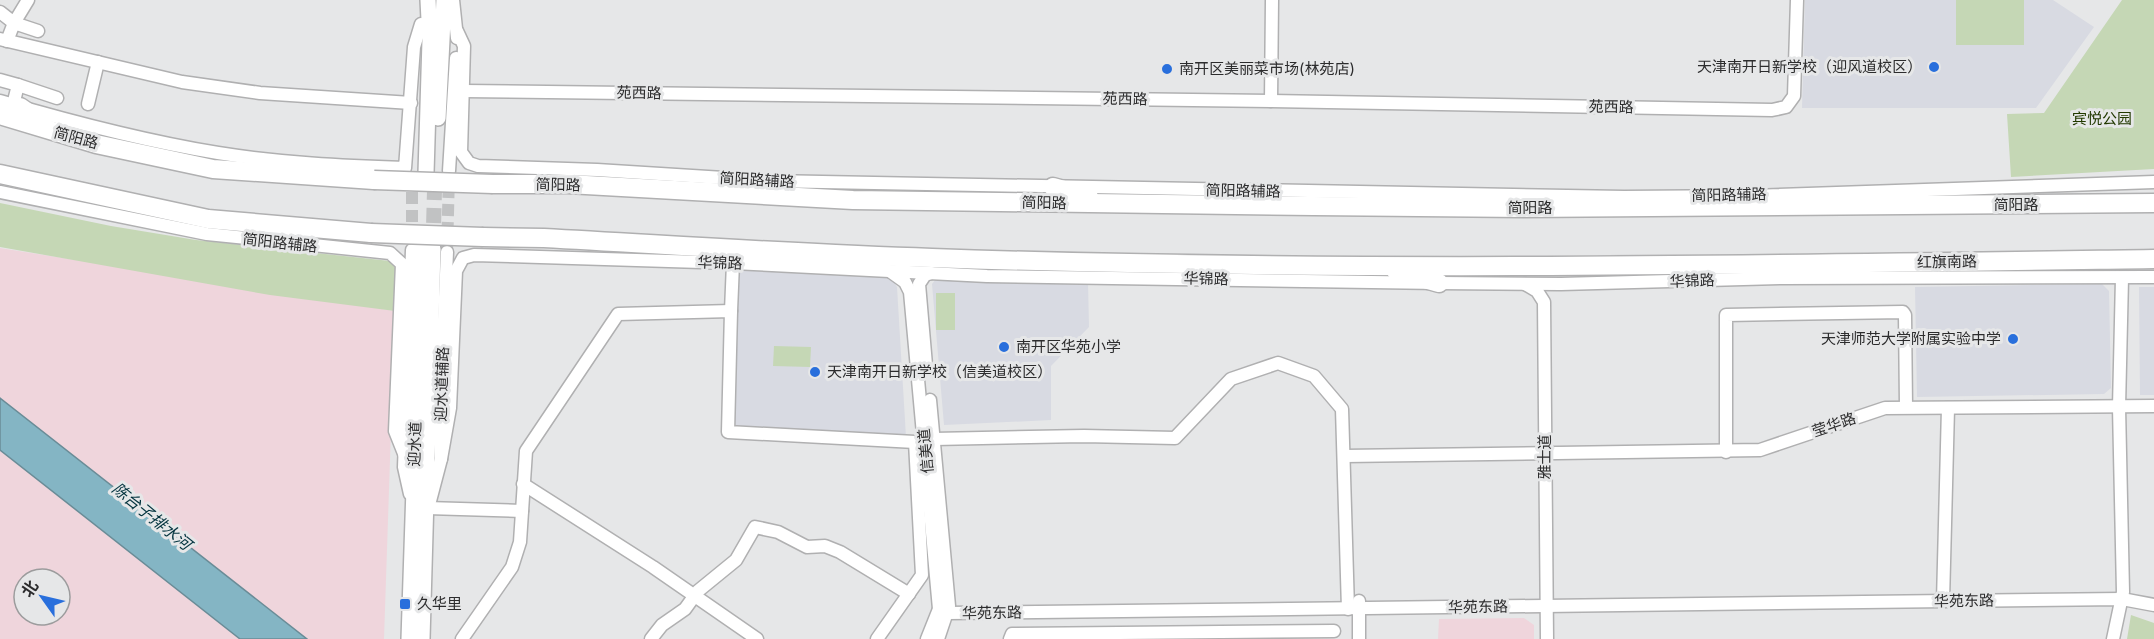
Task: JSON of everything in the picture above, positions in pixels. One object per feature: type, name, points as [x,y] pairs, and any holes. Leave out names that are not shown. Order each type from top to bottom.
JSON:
[{"type":"highway","name":"简阳路","points":[[13,112],[57,132],[213,169],[374,180],[568,184],[853,200],[1114,204],[1524,208],[2154,203]]},
{"type":"highway","points":[[0,174],[208,219],[371,233],[544,238],[930,258],[1374,264],[1439,283]]},
{"type":"highway","points":[[1053,187],[1114,204]]},
{"type":"highway","name":"红旗南路","points":[[1374,264],[1740,265],[2154,259]]},
{"type":"main road","points":[[426,0],[430,40],[426,171]]},
{"type":"main road","points":[[426,171],[444,0]]},
{"type":"main road","name":"迎水道","points":[[422,639],[422,511],[429,250]]},
{"type":"main road","name":"迎水道","points":[[409,639],[422,511]]},
{"type":"street","points":[[28,0],[4,40],[193,84],[260,93],[411,103]]},
{"type":"street","points":[[426,0],[414,47],[411,103],[426,171]]},
{"type":"street","points":[[426,171],[457,31],[453,0]]},
{"type":"street","points":[[1271,101],[1272,0]]},
{"type":"street","points":[[1786,107],[1789,98],[1791,0]]},
{"type":"street","points":[[1786,107],[1794,96],[1797,0]]},
{"type":"street","points":[[0,12],[14,22],[38,31]]},
{"type":"street","points":[[421,24],[426,171]]},
{"type":"street","name":"简阳路辅路","points":[[457,31],[464,46],[461,152],[469,163],[478,166],[597,170],[770,182],[1624,197],[1753,196],[2154,182]]},
{"type":"street","points":[[88,104],[98,62]]},
{"type":"street","points":[[0,80],[57,98]]},
{"type":"street","points":[[13,112],[18,85]]},
{"type":"street","name":"苑西路","points":[[464,91],[1772,110],[1786,107]]},
{"type":"street","points":[[0,101],[13,112],[219,153],[312,164],[426,171]]},
{"type":"street","name":"简阳路辅路","points":[[0,192],[207,234],[390,253],[402,264],[395,431],[405,456]]},
{"type":"street","points":[[1524,208],[1624,197]]},
{"type":"street","points":[[429,250],[404,467],[422,511],[522,511]]},
{"type":"street","name":"迎水道辅路","points":[[422,511],[441,459],[440,410],[429,250]]},
{"type":"street","name":"华锦路","points":[[441,459],[450,408],[456,271],[463,258],[474,255],[733,263],[987,276],[1439,283],[1561,284],[1780,278],[2154,277]]},
{"type":"street","points":[[987,276],[1070,261]]},
{"type":"street","points":[[733,263],[728,432],[915,442],[922,575],[878,639]]},
{"type":"street","name":"信美道","points":[[888,271],[905,282],[910,292],[945,610],[927,639]]},
{"type":"street","name":"信美道","points":[[931,273],[922,278],[919,290],[934,439],[945,610],[940,634]]},
{"type":"street","points":[[2113,639],[2122,596],[2119,407],[2122,278]]},
{"type":"street","name":"雅士道","points":[[1525,284],[1537,291],[1544,302],[1551,604],[1551,630],[1547,639]]},
{"type":"street","name":"雅士道","points":[[1547,453],[1549,303],[1553,290],[1561,284]]},
{"type":"street","points":[[462,639],[512,567],[520,542],[526,451],[618,314],[731,311]]},
{"type":"street","points":[[1726,452],[1726,315],[1903,312],[1905,315],[1905,407]]},
{"type":"street","points":[[934,439],[1073,436],[1175,438],[1231,379],[1278,363],[1314,376],[1342,409],[1354,605],[1359,639]]},
{"type":"street","name":"莹华路","points":[[1345,456],[1760,450],[1885,408],[2154,406]]},
{"type":"street","points":[[1943,598],[1947,408]]},
{"type":"street","points":[[524,484],[695,595],[757,639]]},
{"type":"street","points":[[651,639],[662,625],[685,609],[695,595],[736,560],[755,527],[778,532],[807,547],[825,546],[840,552],[909,594]]},
{"type":"street","name":"华苑东路","points":[[2122,596],[2154,605]]},
{"type":"street","name":"华苑东路","points":[[945,610],[962,613],[1354,605],[1521,606],[1572,602],[2154,596]]},
{"type":"street","points":[[1521,606],[1537,614],[1551,630],[1559,612],[1572,602]]},
{"type":"street","name":"华苑东路","points":[[945,610],[1551,604]]},
{"type":"street","points":[[940,634],[951,618],[962,613]]},
{"type":"street","points":[[1010,639],[1012,634],[1334,631]]},
{"type":"shaded area","name":"天津南开日新学校（迎风道校区）","points":[[1805,0],[2053,0],[2094,27],[2036,108],[1802,108]]},
{"type":"shaded area","points":[[0,248],[395,311],[384,639],[0,639]]},
{"type":"shaded area","name":"天津南开日新学校（信美道校区）","points":[[733,267],[884,277],[894,282],[897,287],[906,437],[724,432]]},
{"type":"shaded area","name":"南开区华苑小学","points":[[936,279],[1088,282],[1089,327],[1051,366],[1051,420],[944,425],[932,284]]},
{"type":"shaded area","name":"天津师范大学附属实验中学","points":[[2102,284],[2109,291],[2111,388],[2104,394],[1917,397],[1915,287]]},
{"type":"shaded area","points":[[2139,287],[2154,287],[2154,395],[2140,395]]},
{"type":"shaded area","points":[[1524,618],[1534,625],[1534,639],[1438,639],[1439,619]]},
{"type":"green space","points":[[1956,0],[2024,0],[2024,45],[1956,45]]},
{"type":"green space","name":"宾悦公园","points":[[2122,0],[2154,0],[2154,169],[2011,177],[2007,114],[2044,113]]},
{"type":"green space","points":[[0,203],[111,226],[196,240],[390,261],[396,269],[395,311],[270,295],[0,247]]},
{"type":"green space","points":[[936,293],[955,293],[955,330],[936,330]]},
{"type":"green space","points":[[774,346],[811,347],[810,367],[773,366]]},
{"type":"green space","points":[[2131,615],[2154,623],[2154,639],[2127,639]]},
{"type":"water","points":[[0,398],[307,639],[240,639],[0,450]]},
{"type":"tunnel","points":[[412,172],[412,240]]},
{"type":"tunnel","points":[[433,246],[435,172]]},
{"type":"tunnel","points":[[447,252],[449,175]]},
{"type":"place","name":"天津南开日新学校（迎风道校区）","points":[[1934,67]]},
{"type":"place","name":"南开区美丽菜市场(林苑店)","points":[[1167,69]]},
{"type":"place","name":"天津师范大学附属实验中学","points":[[2013,339]]},
{"type":"place","name":"南开区华苑小学","points":[[1004,347]]},
{"type":"place","name":"天津南开日新学校（信美道校区）","points":[[815,372]]},
{"type":"place","name":"久华里","points":[[405,604]]},
{"type":"water label","name":"陈台子排水河","points":[[152,516]]}]
